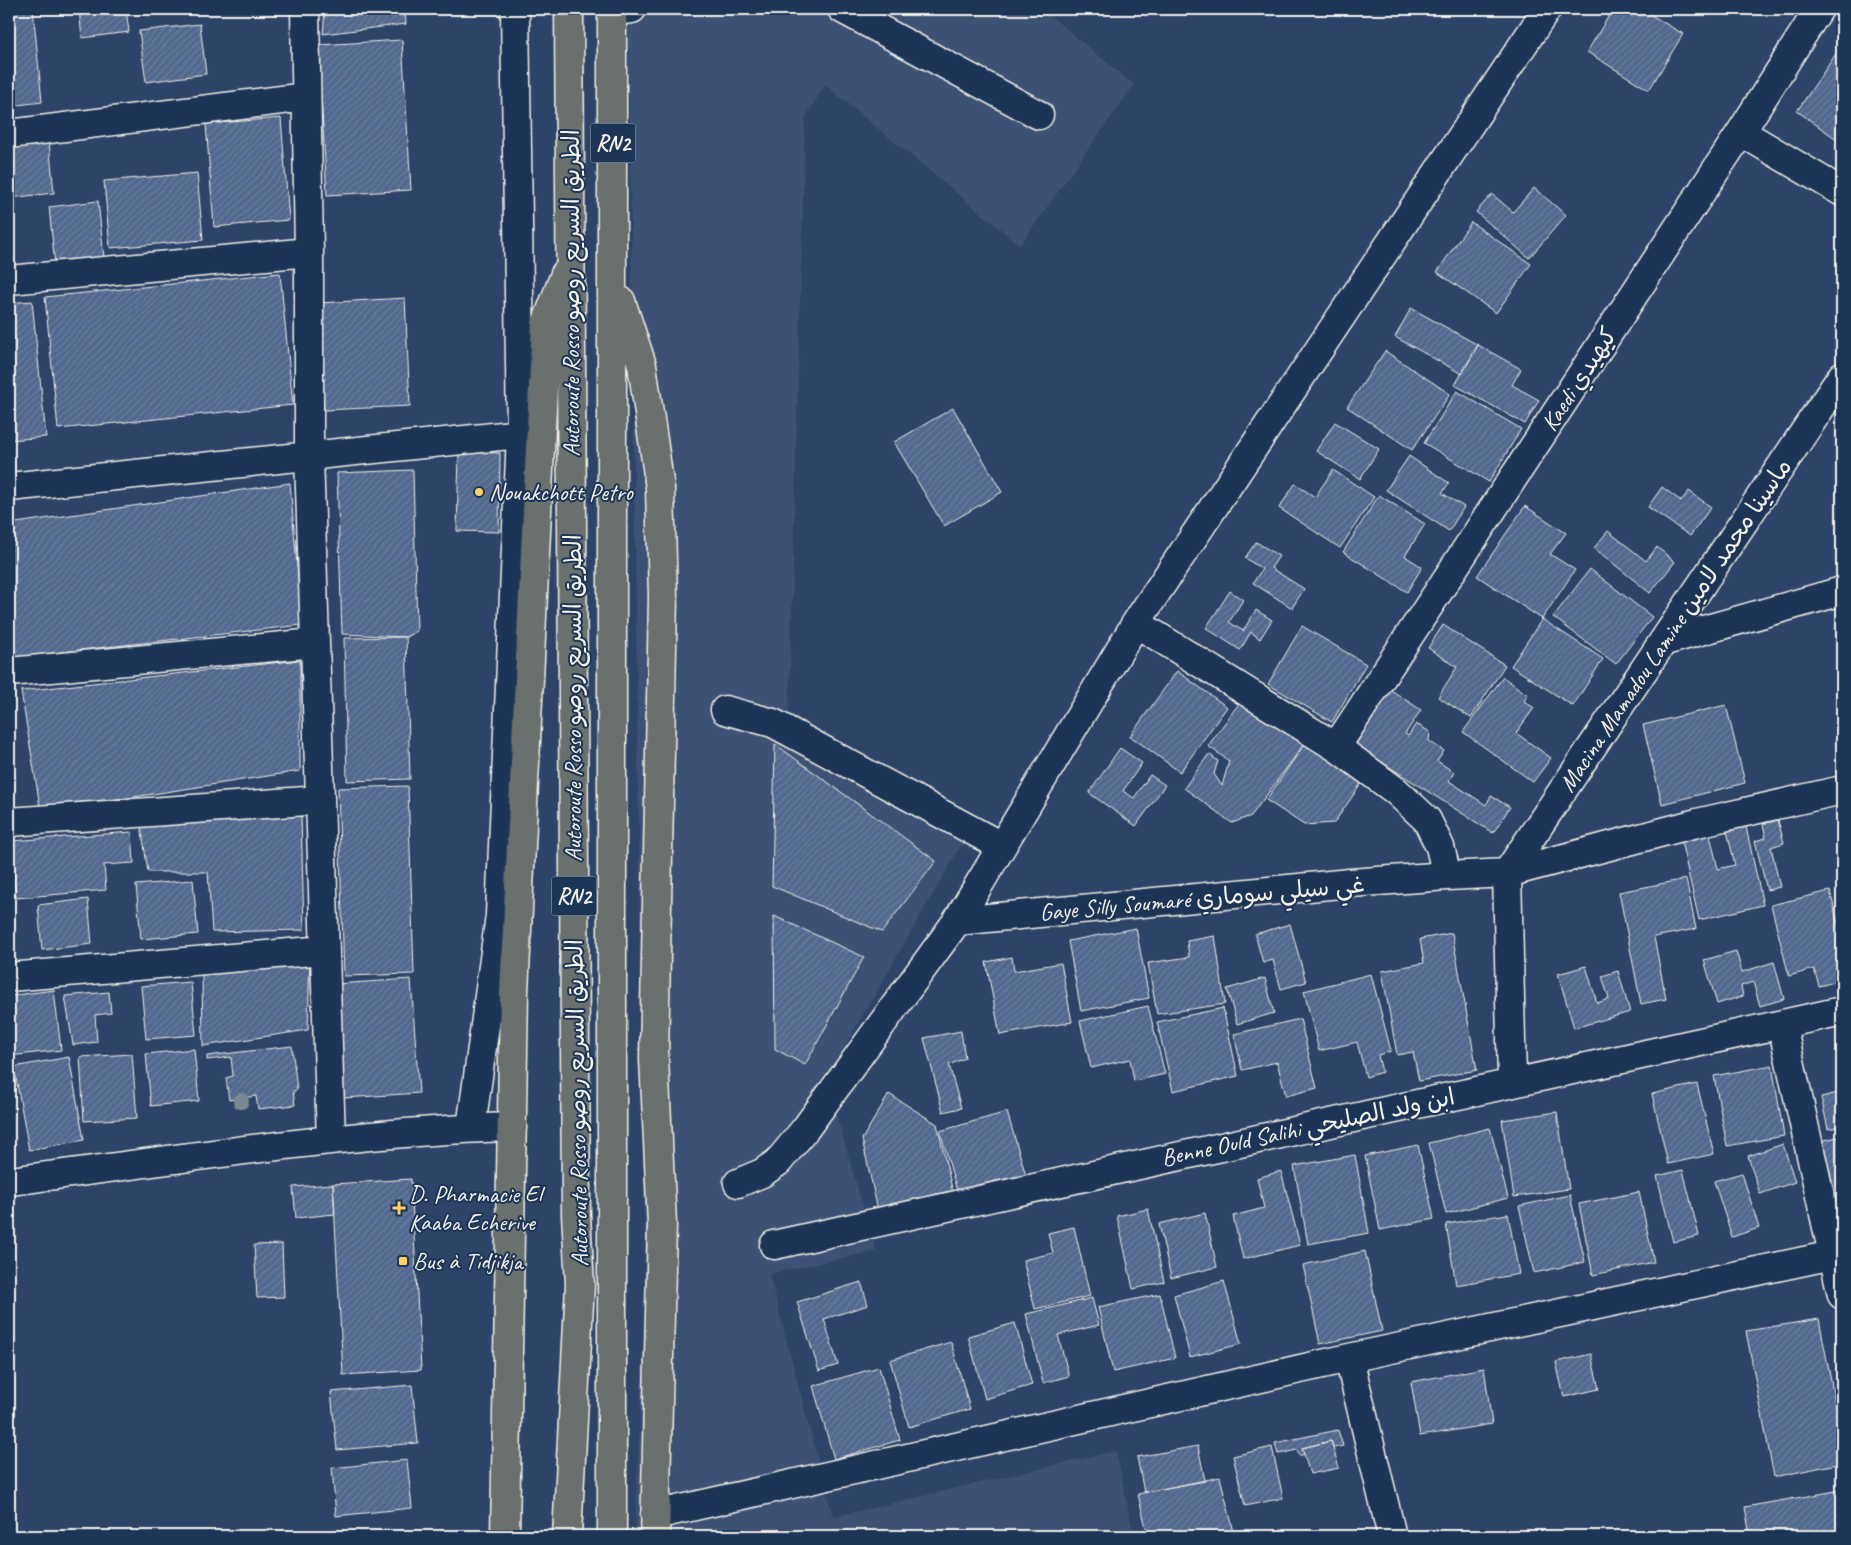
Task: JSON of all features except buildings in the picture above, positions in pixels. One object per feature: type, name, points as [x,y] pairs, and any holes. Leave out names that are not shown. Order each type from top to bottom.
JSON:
[{"type":"highway","name":"Autoroute Rosso الطريق السريع روصو","points":[[567,1536],[580,1284],[576,1204],[569,9]]},
{"type":"highway","name":"Autoroute Rosso الطريق السريع روصو","points":[[612,1536],[614,278],[619,9]]},
{"type":"highway","points":[[505,1536],[514,993],[546,324],[571,256]]},
{"type":"highway","points":[[614,278],[642,365],[660,488],[663,597],[654,1058],[662,1224],[655,1526]]},
{"type":"street","points":[[305,9],[309,252],[308,456],[331,1140]]},
{"type":"street","points":[[471,1128],[500,915],[520,434],[514,9]]},
{"type":"street","points":[[842,9],[1039,115]]},
{"type":"street","points":[[738,1183],[762,1173],[778,1162],[806,1128],[957,921],[1136,623],[1547,9]]},
{"type":"street","name":"Kaedi كيهيدي","points":[[1336,747],[1742,132],[1819,9]]},
{"type":"street","points":[[9,134],[306,96]]},
{"type":"street","points":[[1742,132],[1842,192]]},
{"type":"street","points":[[9,280],[309,252]]},
{"type":"street","name":"Macina Mamadou Lamine ماسينا محمد لامين","points":[[1507,873],[1842,376]]},
{"type":"street","points":[[9,487],[520,434]]},
{"type":"street","points":[[1665,640],[1842,591]]},
{"type":"street","points":[[1136,623],[1336,747],[1396,791],[1427,820],[1440,847],[1447,876]]},
{"type":"street","points":[[9,672],[315,643]]},
{"type":"street","points":[[725,710],[773,723],[1002,846]]},
{"type":"street","points":[[1512,1082],[1507,873],[1697,823],[1842,790]]},
{"type":"street","points":[[9,822],[320,800]]},
{"type":"street","name":"Gaye Silly Soumaré غي سيلي سوماري","points":[[957,921],[1350,883],[1507,873]]},
{"type":"street","points":[[9,977],[324,950]]},
{"type":"street","name":"Benne Ould Salihi ابن ولد الصليحي","points":[[774,1245],[1842,1011]]},
{"type":"street","points":[[1782,1024],[1838,1254],[1842,1295]]},
{"type":"street","points":[[9,1181],[331,1140],[471,1128],[512,1127]]},
{"type":"street","points":[[655,1526],[1349,1358],[1838,1254]]},
{"type":"street","points":[[1349,1358],[1392,1536]]},
{"type":"shaded area","points":[[628,9],[1042,9],[1134,85],[1020,245],[825,85],[805,118],[789,713],[978,816],[826,1079],[876,1251],[769,1274],[833,1517],[1116,1451],[1134,1536],[635,1536],[645,1292]]},
{"type":"place","name":"Nouakchott Petro","points":[[479,492]]},
{"type":"place","name":"D. Pharmacie El Kaaba Echerive","points":[[399,1208]]},
{"type":"place","name":"Bus à Tidjikja","points":[[403,1261]]}]
